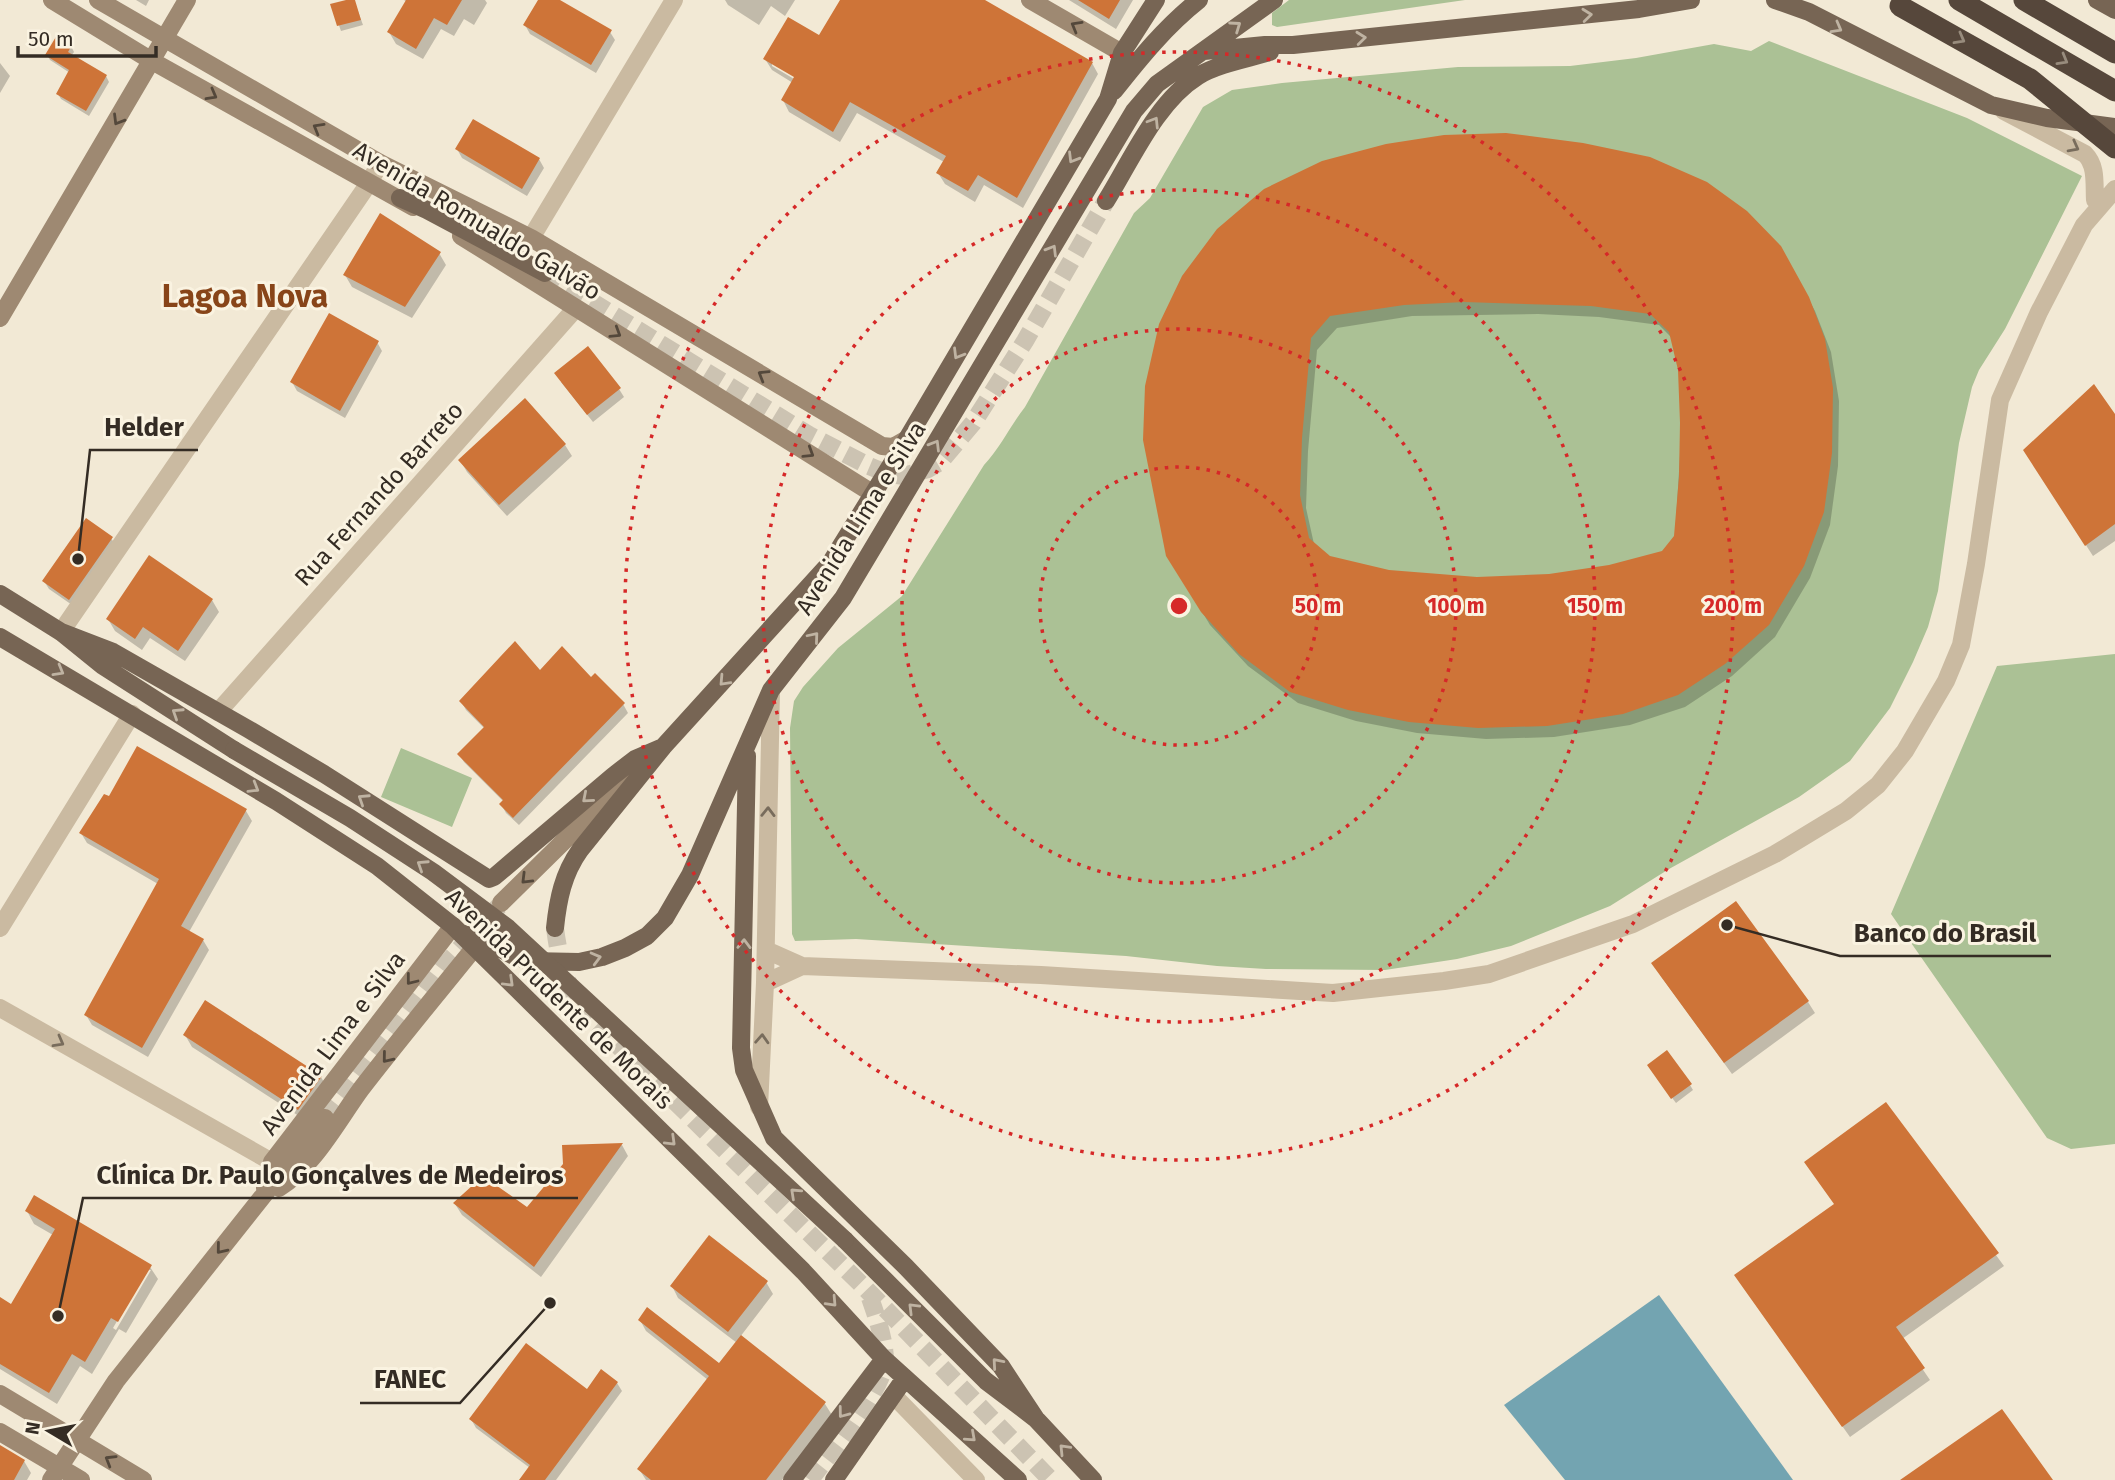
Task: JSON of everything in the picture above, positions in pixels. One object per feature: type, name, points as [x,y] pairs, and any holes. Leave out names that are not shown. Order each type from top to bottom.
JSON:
[{"type":"highway","points":[[1959,0],[2115,91]]},
{"type":"highway","points":[[2024,0],[2115,53]]},
{"type":"highway","points":[[1895,3],[2030,79],[2115,148]]},
{"type":"highway","points":[[2069,25],[2115,36]]},
{"type":"main road","name":"Avenida Romualdo Galvão","points":[[52,0],[152,61],[400,198],[872,493]]},
{"type":"main road","name":"Avenida Romualdo Galvão","points":[[98,0],[380,163],[531,238],[882,446],[893,447],[907,439]]},
{"type":"main road","points":[[0,318],[187,0]]},
{"type":"main road","points":[[1030,0],[1122,53]]},
{"type":"main road","name":"Avenida Lima e Silva","points":[[555,928],[562,887],[570,864],[663,747],[831,562],[1108,99],[1122,53],[1156,0]]},
{"type":"main road","name":"Avenida Lima e Silva","points":[[55,1473],[116,1381],[263,1195],[272,1162],[457,929],[514,956],[541,962],[579,962],[602,957],[647,936],[665,918],[690,875],[771,690],[843,598],[1134,111],[1157,83],[1273,0]]},
{"type":"main road","points":[[1199,52],[1293,45],[1639,9],[1691,0]]},
{"type":"main road","points":[[1775,0],[1809,12],[1991,105],[2047,118],[2115,127]]},
{"type":"main road","points":[[2097,0],[2115,10]]},
{"type":"main road","points":[[1108,99],[1145,51],[1192,6]]},
{"type":"main road","points":[[1106,201],[1158,115],[1175,95],[1199,76],[1293,45]]},
{"type":"main road","points":[[400,198],[545,273]]},
{"type":"main road","points":[[0,594],[61,632],[103,666],[433,872],[508,928],[845,1240],[986,1381],[1036,1419]]},
{"type":"main road","points":[[61,632],[113,652],[218,712],[324,774],[489,879],[624,767],[663,747]]},
{"type":"main road","name":"Avenida Prudente de Morais","points":[[0,637],[276,801],[377,866],[457,929],[803,1271],[884,1359],[1015,1479]]},
{"type":"main road","points":[[747,746],[741,1048],[744,1070],[759,1107],[778,1143],[906,1267],[1001,1366],[1036,1419],[1093,1480]]},
{"type":"main road","points":[[501,903],[663,747]]},
{"type":"main road","name":"Avenida Lima e Silva","points":[[263,1195],[290,1181],[311,1157],[362,1088],[475,947]]},
{"type":"main road","points":[[263,1195],[325,1118]]},
{"type":"main road","points":[[792,1480],[884,1359]]},
{"type":"main road","points":[[834,1480],[905,1378]]},
{"type":"main road","points":[[0,1394],[143,1480]]},
{"type":"main road","points":[[0,1432],[55,1473],[81,1480]]},
{"type":"street","points":[[531,238],[674,0]]},
{"type":"street","points":[[1991,105],[2091,159],[2094,167],[2092,208]]},
{"type":"street","points":[[766,950],[802,966],[1041,975],[1333,993],[1444,981],[1489,974],[1633,925],[1720,883],[1846,811],[1878,785],[1905,751],[1946,681],[1961,645],[2000,400],[2039,312],[2092,208],[2115,127]]},
{"type":"street","points":[[61,632],[369,183],[380,163]]},
{"type":"street","points":[[2092,208],[2115,190]]},
{"type":"street","name":"Rua Fernando Barreto","points":[[218,712],[576,308]]},
{"type":"street","points":[[759,1107],[766,950],[771,690]]},
{"type":"street","points":[[0,928],[132,714]]},
{"type":"street","points":[[765,984],[802,966]]},
{"type":"street","points":[[0,1008],[272,1162]]},
{"type":"street","points":[[892,1395],[976,1480]]},
{"type":"green space","points":[[1289,0],[1465,0],[1277,27],[1272,25],[1272,13]]},
{"type":"green space","points":[[1769,41],[1967,118],[2082,176],[2005,329],[1979,370],[1972,387],[1959,443],[1938,591],[1928,627],[1890,708],[1850,761],[1799,797],[1669,869],[1610,906],[1511,946],[1457,959],[1385,970],[1266,969],[1126,956],[856,939],[795,941],[792,934],[790,728],[794,701],[838,648],[902,596],[984,465],[1025,407],[1134,213],[1150,198],[1203,107],[1232,90],[1282,83],[1458,67],[1570,66],[1714,44],[1751,51]]},
{"type":"green space","points":[[2115,654],[2115,1144],[2071,1149],[2047,1138],[1891,914],[1997,666]]},
{"type":"green space","points":[[401,748],[472,778],[452,827],[381,797]]},
{"type":"water","points":[[1659,1295],[1793,1480],[1565,1480],[1504,1405]]},
{"type":"building","points":[[355,0],[361,20],[337,26],[330,4]]},
{"type":"building","points":[[406,0],[462,0],[447,25],[434,18],[416,49],[387,32]]},
{"type":"building","points":[[538,0],[560,0],[612,30],[591,65],[523,25]]},
{"type":"building","points":[[840,0],[985,0],[1093,62],[1017,198],[978,175],[968,191],[936,173],[946,156],[850,102],[833,132],[781,100],[794,77],[763,59],[788,17],[819,35]]},
{"type":"building","points":[[1078,0],[1120,0],[1109,19]]},
{"type":"building","points":[[57,35],[72,45],[68,52],[107,75],[86,111],[56,94],[69,70],[45,55]]},
{"type":"building","points":[[473,119],[540,158],[522,189],[455,149]]},
{"type":"building","points":[[1506,133],[1583,143],[1650,157],[1707,182],[1747,211],[1781,246],[1809,297],[1825,339],[1833,388],[1832,453],[1824,512],[1804,566],[1769,625],[1725,664],[1678,695],[1623,714],[1547,726],[1478,728],[1409,722],[1348,710],[1290,692],[1239,654],[1201,612],[1166,556],[1143,440],[1145,386],[1159,324],[1182,276],[1217,229],[1264,189],[1322,161],[1386,144],[1444,135]],"holes":[[[1464,302],[1591,306],[1650,314],[1669,332],[1678,370],[1679,477],[1674,536],[1662,551],[1609,565],[1549,574],[1477,577],[1389,570],[1330,556],[1309,538],[1300,495],[1311,338],[1330,316],[1404,305]]]},
{"type":"building","points":[[380,213],[441,252],[405,307],[343,275]]},
{"type":"building","points":[[329,313],[379,341],[340,411],[290,382]]},
{"type":"building","points":[[588,346],[621,388],[587,415],[554,373]]},
{"type":"building","points":[[2094,384],[2115,414],[2115,524],[2085,546],[2023,450]]},
{"type":"building","points":[[525,398],[566,444],[499,505],[458,460]]},
{"type":"building","points":[[86,518],[113,537],[69,600],[42,581]]},
{"type":"building","points":[[149,555],[213,599],[178,651],[143,627],[135,639],[106,619]]},
{"type":"building","points":[[515,641],[540,670],[562,646],[591,677],[595,673],[625,703],[513,818],[499,804],[503,800],[457,754],[484,727],[459,701]]},
{"type":"building","points":[[137,746],[247,809],[181,926],[204,939],[142,1048],[84,1015],[159,879],[79,833],[104,794],[109,796]]},
{"type":"building","points":[[1736,901],[1809,1001],[1724,1063],[1651,963]]},
{"type":"building","points":[[205,1000],[322,1076],[298,1110],[183,1035]]},
{"type":"building","points":[[1667,1050],[1692,1084],[1671,1099],[1647,1065]]},
{"type":"building","points":[[1886,1102],[1999,1253],[1896,1327],[1925,1368],[1842,1427],[1734,1275],[1834,1204],[1804,1162]]},
{"type":"building","points":[[623,1143],[534,1267],[453,1203],[483,1176],[527,1207],[563,1164],[562,1145]]},
{"type":"building","points":[[34,1195],[152,1265],[118,1322],[111,1318],[85,1362],[72,1354],[49,1393],[0,1364],[0,1297],[11,1304],[55,1229],[25,1211]]},
{"type":"building","points":[[709,1235],[768,1281],[728,1332],[670,1286]]},
{"type":"building","points":[[647,1307],[719,1363],[741,1335],[826,1402],[766,1480],[651,1480],[637,1469],[709,1376],[638,1320]]},
{"type":"building","points":[[526,1343],[587,1389],[601,1369],[618,1382],[545,1480],[519,1480],[530,1465],[469,1419]]},
{"type":"building","points":[[2002,1409],[2053,1480],[1900,1480]]},
{"type":"building","points":[[0,1445],[25,1460],[14,1480],[0,1480]]},
{"type":"tunnel","points":[[545,273],[809,435],[869,466],[888,474],[904,476],[928,469],[940,462],[973,423],[1025,341],[1106,201]]},
{"type":"tunnel","points":[[325,1118],[445,965],[499,906]]},
{"type":"tunnel","points":[[555,928],[564,972],[584,1012],[866,1289],[1051,1480]]},
{"type":"tunnel","points":[[810,1480],[866,1403],[883,1372],[883,1343],[869,1295]]},
{"type":"place","name":"Helder","points":[[78,559]]},
{"type":"place","name":"Banco do Brasil","points":[[1727,925]]},
{"type":"place","name":"FANEC","points":[[550,1303]]},
{"type":"place","name":"Clínica Dr. Paulo Gonçalves de Medeiros","points":[[58,1316]]},
{"type":"district","name":"Lagoa Nova","points":[[245,296]]}]
